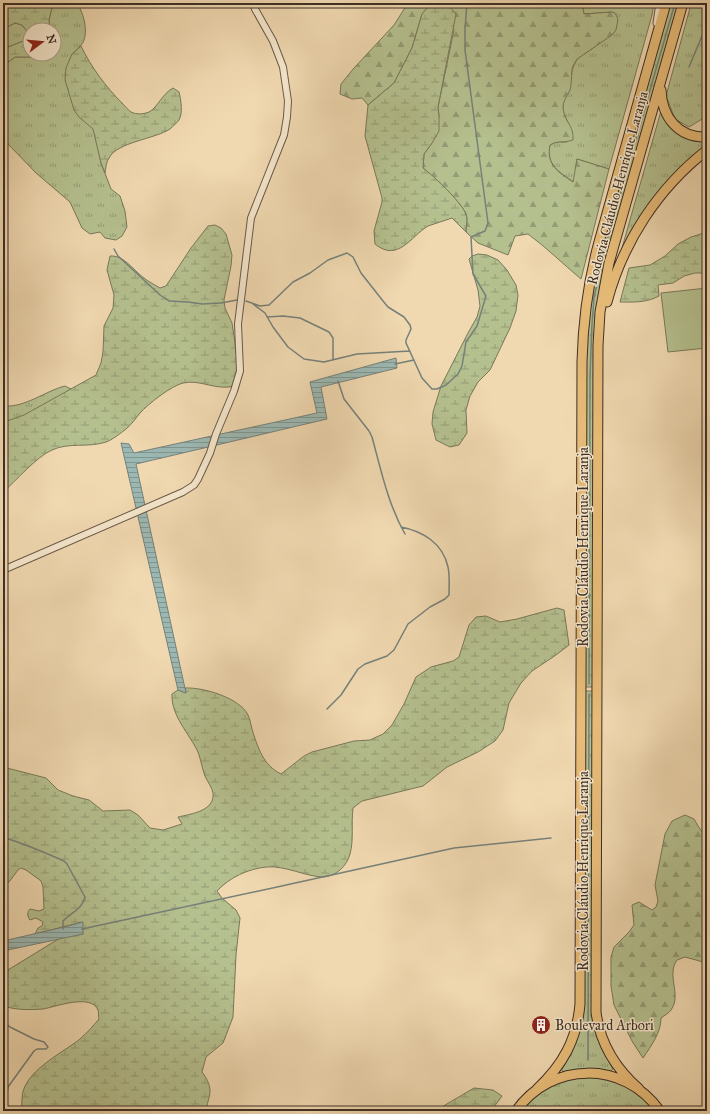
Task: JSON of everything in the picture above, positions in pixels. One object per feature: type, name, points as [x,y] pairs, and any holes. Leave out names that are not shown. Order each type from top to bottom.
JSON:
[{"type":"main road","name":"Rodovia Cláudio Henrique Laranja","points":[[516,1111],[525,1100],[556,1070],[566,1055],[576,1030],[580,1004],[582,370],[585,310],[594,259],[666,3]]},
{"type":"main road","name":"Rodovia Cláudio Henrique Laranja","points":[[639,1090],[619,1069],[608,1053],[599,1029],[596,1012],[598,362],[600,312],[609,263],[683,3]]},
{"type":"main road","points":[[660,82],[662,105],[666,114],[673,123],[686,133],[698,137],[707,137]]},
{"type":"main road","points":[[598,362],[600,334],[606,306],[619,266],[631,241],[645,216],[662,194],[681,173],[707,150]]},
{"type":"main road","points":[[537,1089],[564,1076],[592,1073],[617,1078],[639,1090],[660,1111]]},
{"type":"street","points":[[3,570],[183,492],[194,485],[210,453],[216,434],[234,391],[240,371],[238,324],[250,218],[284,135],[287,117],[288,101],[283,68],[278,53],[253,3]]},
{"type":"street","points":[[656,41],[660,3]]},
{"type":"green space","points":[[3,3],[53,3],[49,22],[22,22],[22,25],[15,23],[3,29]]},
{"type":"green space","points":[[53,3],[77,3],[81,11],[84,21],[85,36],[83,42],[72,54],[97,141],[101,163],[111,189],[120,196],[125,211],[127,227],[122,236],[116,240],[105,238],[100,232],[90,234],[82,228],[70,202],[36,173],[8,144],[3,132],[3,66],[15,57],[22,57],[22,62],[62,62],[62,22],[49,22]]},
{"type":"green space","points":[[408,3],[437,3],[429,6],[422,14],[412,48],[394,83],[368,105],[362,98],[352,99],[340,94],[341,84],[394,25]]},
{"type":"green space","points":[[437,3],[449,6],[456,14],[438,107],[439,131],[424,154],[423,168],[434,177],[459,203],[467,218],[466,232],[452,218],[428,226],[404,246],[391,251],[383,249],[375,244],[374,231],[382,198],[365,136],[368,105],[394,83],[412,48],[422,14],[429,6]]},
{"type":"green space","points":[[442,3],[582,3],[584,14],[615,13],[618,19],[616,30],[612,35],[577,59],[572,67],[571,88],[564,101],[563,109],[572,132],[573,140],[550,145],[549,152],[554,167],[573,182],[577,159],[609,169],[581,279],[528,234],[515,236],[508,255],[478,243],[466,232],[467,218],[459,203],[423,168],[424,154],[432,143],[439,116],[438,107],[454,30],[449,6]]},
{"type":"green space","points":[[582,3],[654,3],[652,15],[609,169],[577,159],[574,182],[563,175],[552,163],[549,152],[550,145],[556,142],[567,142],[568,123],[563,111],[563,105],[564,99],[570,89],[572,70],[577,59],[607,38],[611,12],[584,14]]},
{"type":"green space","points":[[669,3],[679,3],[602,279],[594,687],[584,687],[586,345],[593,277]]},
{"type":"green space","points":[[691,4],[707,6],[707,116],[689,127],[675,119],[666,96]]},
{"type":"green space","points":[[15,23],[22,25],[22,42],[3,49],[3,29]]},
{"type":"green space","points":[[22,42],[22,57],[15,57],[3,66],[3,49]]},
{"type":"green space","points":[[81,46],[89,62],[99,76],[116,97],[131,112],[140,114],[149,112],[173,88],[179,92],[180,95],[181,114],[179,120],[170,129],[128,144],[113,153],[107,161],[105,173],[101,163],[93,129],[79,117],[74,110],[65,80],[66,68],[72,54]]},
{"type":"green space","points":[[661,111],[664,116],[707,141],[707,146],[695,155],[620,255]]},
{"type":"green space","points":[[215,225],[221,228],[226,234],[232,255],[224,300],[225,308],[232,323],[237,356],[236,380],[234,386],[221,387],[196,382],[178,385],[166,391],[154,400],[128,427],[114,438],[99,444],[65,446],[52,450],[33,463],[3,492],[3,421],[24,415],[96,375],[101,363],[103,352],[104,326],[113,308],[114,295],[107,270],[110,256],[115,256],[124,260],[144,278],[160,288],[166,286],[191,248],[208,226]]},
{"type":"green space","points":[[707,232],[707,273],[695,273],[684,276],[673,283],[658,285],[659,296],[649,300],[640,302],[620,302],[629,268],[650,265],[665,256],[678,244],[691,237]]},
{"type":"green space","points":[[478,254],[487,255],[498,260],[507,270],[516,285],[518,295],[516,311],[510,328],[490,370],[478,382],[470,396],[466,410],[467,433],[459,445],[450,447],[436,440],[432,424],[433,412],[441,386],[477,317],[480,306],[478,290],[469,259]]},
{"type":"green space","points":[[707,288],[707,348],[668,352],[661,293]]},
{"type":"green space","points":[[65,386],[71,389],[38,409],[20,418],[3,421],[3,406],[11,406],[27,402],[57,388]]},
{"type":"green space","points":[[557,608],[564,610],[569,645],[532,671],[521,683],[509,703],[503,730],[495,741],[478,752],[447,767],[423,786],[362,801],[353,808],[352,843],[349,858],[344,866],[333,875],[324,877],[281,868],[266,867],[240,874],[217,891],[222,898],[236,910],[240,918],[236,955],[233,1017],[223,1043],[206,1057],[202,1072],[208,1081],[210,1088],[207,1111],[23,1111],[22,1099],[28,1080],[44,1064],[80,1039],[99,1019],[98,1010],[94,1005],[88,1002],[72,1002],[43,1009],[28,1010],[3,1006],[3,973],[60,938],[83,934],[82,922],[35,934],[38,928],[42,926],[43,922],[36,918],[30,920],[28,913],[30,909],[39,911],[44,909],[43,887],[41,881],[26,870],[21,868],[18,870],[9,882],[3,886],[3,767],[46,778],[58,790],[89,800],[103,811],[130,810],[138,815],[150,828],[163,830],[182,824],[178,817],[201,811],[210,804],[213,799],[211,786],[205,776],[198,752],[174,710],[172,694],[178,690],[186,693],[185,688],[201,689],[220,695],[237,703],[248,715],[257,743],[265,761],[281,774],[304,756],[312,752],[354,741],[370,740],[383,734],[392,725],[404,704],[416,677],[431,667],[453,661],[459,657],[469,625],[476,617],[486,616],[500,622]]},
{"type":"green space","points":[[584,691],[594,691],[593,1004],[602,1048],[613,1069],[611,1071],[588,1069],[565,1072],[562,1071],[562,1069],[576,1043],[582,1019]]},
{"type":"green space","points":[[685,815],[694,819],[707,838],[707,963],[685,957],[677,960],[673,972],[675,992],[674,1004],[670,1011],[661,1018],[661,1024],[657,1034],[643,1058],[632,1041],[614,1005],[611,986],[611,957],[614,947],[634,925],[632,905],[639,902],[652,910],[656,907],[658,901],[655,885],[665,834],[672,821]]},
{"type":"green space","points":[[576,1077],[606,1078],[622,1084],[643,1099],[654,1111],[521,1111],[546,1088]]},
{"type":"green space","points":[[474,1088],[493,1090],[502,1096],[491,1111],[435,1111]]},
{"type":"water","points":[[396,358],[397,368],[321,387],[327,419],[136,464],[186,693],[178,690],[121,443],[129,444],[134,453],[317,413],[310,382]]},
{"type":"water","points":[[83,922],[83,934],[3,951],[3,941]]},
{"type":"waterway","points":[[246,301],[260,306],[269,305],[293,282],[310,273],[328,260],[347,253],[353,257],[361,273],[388,307],[404,317],[410,325],[411,329],[406,343],[422,378],[432,389],[437,389],[446,385],[458,374],[462,366],[466,342],[477,326],[486,296],[473,274],[471,237],[485,231],[488,223],[465,50],[467,3]]},
{"type":"waterway","points":[[589,684],[590,376],[594,298],[605,247],[675,3]]},
{"type":"waterway","points":[[689,67],[707,24]]},
{"type":"waterway","points":[[114,249],[118,256],[160,295],[169,301],[202,304],[237,300]]},
{"type":"waterway","points":[[253,304],[265,313],[273,327],[288,347],[304,359],[324,362],[357,354],[410,351]]},
{"type":"waterway","points":[[267,317],[283,316],[300,318],[329,332],[333,338],[333,360]]},
{"type":"waterway","points":[[395,364],[414,360]]},
{"type":"waterway","points":[[338,381],[344,399],[372,437],[389,499],[405,534]]},
{"type":"waterway","points":[[327,709],[341,695],[358,669],[365,664],[387,656],[394,650],[408,624],[449,595],[449,570],[442,551],[424,535],[401,527]]},
{"type":"waterway","points":[[588,1060],[589,694]]},
{"type":"waterway","points":[[3,837],[49,854],[67,864],[85,897],[82,904],[63,921],[63,929]]},
{"type":"waterway","points":[[82,929],[454,848],[551,838]]},
{"type":"waterway","points":[[3,1021],[10,1027],[34,1039],[44,1042],[48,1047],[46,1049],[37,1049],[34,1051],[8,1087],[6,1101],[9,1111]]},
{"type":"place","name":"Boulevard Arbori","points":[[541,1025]]}]
